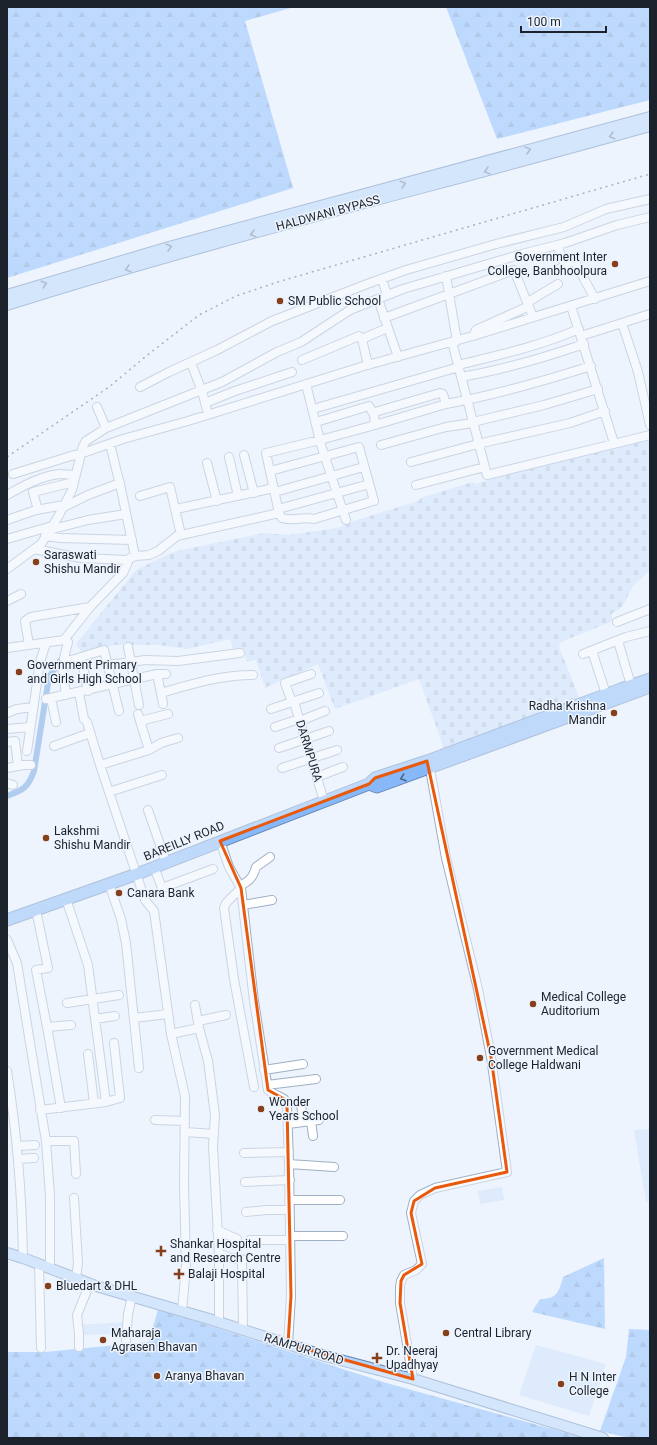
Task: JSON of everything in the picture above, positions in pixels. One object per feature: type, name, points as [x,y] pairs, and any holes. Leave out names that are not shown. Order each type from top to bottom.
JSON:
[{"type":"highway","name":"BAREILLY ROAD","points":[[7,920],[137,874],[369,784],[376,787],[606,694],[650,679]]},
{"type":"highway","name":"BAREILLY ROAD","points":[[428,765],[650,687]]},
{"type":"main road","name":"HALDWANI BYPASS","points":[[7,295],[169,247],[650,117]]},
{"type":"main road","name":"HALDWANI BYPASS","points":[[7,305],[114,272],[650,126]]},
{"type":"main road","name":"RAMPUR ROAD","points":[[7,1253],[90,1283],[332,1358],[413,1379],[603,1438]]},
{"type":"street","points":[[140,387],[169,372],[191,363],[272,321],[406,270],[496,244],[564,227],[606,209],[650,199]]},
{"type":"street","points":[[7,569],[41,544],[72,490],[83,446],[86,441],[104,429],[222,382],[277,352],[301,342],[350,310],[403,289],[565,243],[617,225],[650,217]]},
{"type":"street","points":[[557,245],[565,265]]},
{"type":"street","points":[[556,271],[573,260],[575,261],[595,299]]},
{"type":"street","points":[[384,318],[450,295],[514,270],[534,317]]},
{"type":"street","points":[[446,276],[450,295],[458,366],[487,475],[650,435]]},
{"type":"street","points":[[382,279],[388,295]]},
{"type":"street","points":[[13,474],[109,445],[123,439],[368,365],[473,336],[650,281]]},
{"type":"street","points":[[473,336],[476,330],[528,304],[558,284]]},
{"type":"street","points":[[378,299],[398,357]]},
{"type":"street","points":[[571,306],[614,443]]},
{"type":"street","points":[[461,378],[540,359],[581,336],[650,314]]},
{"type":"street","points":[[622,324],[647,400],[650,426]]},
{"type":"street","points":[[302,360],[358,336],[362,338],[387,328]]},
{"type":"street","points":[[313,409],[561,337],[581,336]]},
{"type":"street","points":[[362,338],[368,365]]},
{"type":"street","points":[[191,363],[202,391],[208,414]]},
{"type":"street","points":[[270,472],[359,447],[372,501],[314,518],[307,517],[290,521],[282,518],[279,511],[274,490],[270,472],[266,453],[320,440],[446,404],[563,375],[591,366]]},
{"type":"street","points":[[205,403],[235,391],[292,372]]},
{"type":"street","points":[[306,384],[320,440],[346,520]]},
{"type":"street","points":[[381,445],[446,427],[544,405],[598,389]]},
{"type":"street","points":[[374,415],[376,412],[442,393],[446,404]]},
{"type":"street","points":[[316,422],[369,406],[374,415],[375,425]]},
{"type":"street","points":[[7,648],[64,640],[90,607],[123,573],[133,557],[132,540],[120,483],[97,407]]},
{"type":"street","points":[[411,462],[478,444],[570,423],[605,411]]},
{"type":"street","points":[[244,455],[254,493]]},
{"type":"street","points":[[229,457],[238,496]]},
{"type":"street","points":[[207,463],[217,501]]},
{"type":"street","points":[[416,485],[485,467]]},
{"type":"street","points":[[176,510],[238,496],[274,490],[360,468]]},
{"type":"street","points":[[7,495],[38,480],[60,474],[74,479]]},
{"type":"street","points":[[38,510],[34,492],[74,479]]},
{"type":"street","points":[[7,520],[38,510],[63,507],[88,495],[120,483]]},
{"type":"street","points":[[34,549],[81,558],[128,560],[133,557],[149,555],[158,551],[177,536],[279,511],[366,485]]},
{"type":"street","points":[[140,496],[170,487],[182,535]]},
{"type":"street","points":[[7,539],[49,531],[88,520],[126,514]]},
{"type":"street","points":[[49,531],[61,538],[132,540]]},
{"type":"street","points":[[7,600],[21,594]]},
{"type":"street","points":[[29,645],[25,621],[31,617],[90,607]]},
{"type":"street","points":[[617,622],[650,609]]},
{"type":"street","points":[[582,654],[650,631]]},
{"type":"street","points":[[64,640],[68,642],[64,658],[68,661],[104,650],[119,711]]},
{"type":"street","points":[[618,641],[631,685]]},
{"type":"street","points":[[27,751],[40,662],[46,643]]},
{"type":"street","points":[[128,647],[139,705]]},
{"type":"street","points":[[592,651],[606,694]]},
{"type":"street","points":[[108,666],[131,661],[178,661],[240,653]]},
{"type":"street","points":[[81,657],[88,691]]},
{"type":"street","points":[[62,664],[66,695]]},
{"type":"street","points":[[56,722],[49,699],[162,674],[161,694],[163,704]]},
{"type":"street","name":"DARMPURA","points":[[311,674],[285,683],[299,720],[324,801]]},
{"type":"street","points":[[161,694],[206,680],[233,675],[253,675]]},
{"type":"street","points":[[78,693],[100,765],[146,902],[154,911],[171,1034],[184,1089],[186,1266],[182,1311]]},
{"type":"street","points":[[271,709],[319,693]]},
{"type":"street","points":[[7,713],[17,709],[33,707]]},
{"type":"street","points":[[276,727],[325,711]]},
{"type":"street","points":[[149,750],[139,718],[168,714]]},
{"type":"street","points":[[7,729],[30,727]]},
{"type":"street","points":[[279,748],[329,731]]},
{"type":"street","points":[[54,746],[90,733]]},
{"type":"street","points":[[100,765],[149,750],[161,743],[178,738]]},
{"type":"street","points":[[7,742],[15,741],[18,766]]},
{"type":"street","points":[[282,768],[337,750]]},
{"type":"street","points":[[7,768],[31,765]]},
{"type":"street","points":[[413,1379],[400,1303],[401,1281],[404,1275],[416,1270],[422,1264],[411,1213],[414,1201],[420,1195],[435,1188],[507,1172],[491,1057],[478,989],[446,858],[428,765]]},
{"type":"street","points":[[316,777],[343,767]]},
{"type":"street","points":[[109,792],[162,774]]},
{"type":"street","points":[[148,810],[166,862]]},
{"type":"street","points":[[220,841],[229,867],[240,887],[264,1070],[268,1090],[273,1095],[284,1099],[287,1105],[290,1180],[289,1210],[291,1296],[288,1344]]},
{"type":"street","points":[[254,1087],[234,980],[224,908],[226,903],[240,887],[254,875],[256,867],[270,856]]},
{"type":"street","points":[[154,867],[162,888],[213,869]]},
{"type":"street","points":[[109,884],[121,919],[126,943],[139,1068]]},
{"type":"street","points":[[66,899],[88,966],[106,1102]]},
{"type":"street","points":[[243,905],[272,900]]},
{"type":"street","points":[[36,910],[48,968],[36,970],[61,1108]]},
{"type":"street","points":[[7,940],[17,964],[46,1141],[50,1196],[50,1268]]},
{"type":"street","points":[[67,1003],[119,995]]},
{"type":"street","points":[[195,1005],[208,1061],[215,1115],[213,1146],[219,1253],[219,1322]]},
{"type":"street","points":[[134,1018],[168,1014]]},
{"type":"street","points":[[171,1034],[226,1015]]},
{"type":"street","points":[[95,1019],[115,1016]]},
{"type":"street","points":[[47,1027],[71,1025]]},
{"type":"street","points":[[40,1110],[106,1102],[120,1098],[114,1043]]},
{"type":"street","points":[[88,1054],[94,1103]]},
{"type":"street","points":[[264,1070],[303,1064]]},
{"type":"street","points":[[7,1071],[17,1146],[22,1207],[23,1258]]},
{"type":"street","points":[[267,1085],[316,1079]]},
{"type":"street","points":[[301,1103],[311,1121],[313,1136]]},
{"type":"street","points":[[155,1120],[185,1121]]},
{"type":"street","points":[[288,1124],[311,1121]]},
{"type":"street","points":[[185,1132],[214,1134]]},
{"type":"street","points":[[46,1141],[74,1141],[76,1174]]},
{"type":"street","points":[[17,1146],[35,1145]]},
{"type":"street","points":[[244,1153],[289,1152]]},
{"type":"street","points":[[18,1159],[34,1158]]},
{"type":"street","points":[[289,1164],[334,1166]]},
{"type":"street","points":[[245,1182],[290,1180]]},
{"type":"street","points":[[74,1198],[78,1263],[76,1278]]},
{"type":"street","points":[[290,1200],[340,1200]]},
{"type":"street","points":[[246,1212],[289,1210]]},
{"type":"street","points":[[217,1230],[237,1238]]},
{"type":"street","points":[[250,1240],[343,1236]]},
{"type":"street","points":[[219,1253],[230,1258],[242,1259],[243,1330]]},
{"type":"street","points":[[39,1264],[41,1348]]},
{"type":"street","points":[[79,1347],[77,1315],[90,1283]]},
{"type":"street","points":[[126,1341],[128,1314],[132,1296]]},
{"type":"highlighted area","points":[[427,761],[491,1057],[507,1172],[435,1188],[414,1201],[411,1213],[422,1264],[404,1275],[401,1281],[400,1303],[413,1379],[288,1344],[291,1296],[287,1105],[284,1099],[268,1090],[241,888],[220,841],[369,784],[375,778]]},
{"type":"green space","points":[[7,7],[294,7],[245,21],[293,188],[7,278]]},
{"type":"green space","points":[[446,7],[650,7],[650,100],[497,139]]},
{"type":"green space","points":[[650,437],[650,570],[633,586],[622,607],[611,614],[613,621],[561,642],[559,647],[580,700],[445,751],[419,679],[335,709],[318,664],[265,688],[256,660],[247,662],[244,652],[234,652],[230,639],[187,649],[158,645],[114,645],[82,653],[76,644],[136,570],[177,551],[264,533],[288,535],[337,528],[357,520],[418,501],[421,498],[473,482],[476,484],[488,480],[488,478]]},
{"type":"green space","points":[[650,1129],[650,1201],[646,1202],[634,1130]]},
{"type":"green space","points":[[502,1187],[504,1200],[480,1204],[478,1191]]},
{"type":"green space","points":[[604,1258],[605,1329],[532,1312],[540,1299],[550,1298],[556,1294],[563,1277]]},
{"type":"green space","points":[[158,1309],[383,1382],[585,1438],[7,1438],[7,1352],[45,1352],[149,1342]]},
{"type":"green space","points":[[124,1322],[123,1345],[122,1334],[83,1335],[83,1346],[80,1325]]},
{"type":"green space","points":[[629,1329],[650,1330],[650,1438],[629,1438],[600,1431],[626,1357]]},
{"type":"green space","points":[[536,1345],[606,1364],[589,1416],[519,1395]]},
{"type":"waterway","points":[[7,796],[24,788],[32,777],[49,677],[61,660]]},
{"type":"railway","points":[[7,457],[109,387],[199,315],[236,296],[281,281],[650,174]]},
{"type":"place","name":"Government Inter College, Banbhoolpura","points":[[615,264]]},
{"type":"place","name":"SM Public School","points":[[280,301]]},
{"type":"place","name":"Saraswati Shishu Mandir","points":[[36,562]]},
{"type":"place","name":"Government Primary and Girls High School","points":[[19,672]]},
{"type":"place","name":"Radha Krishna Mandir","points":[[614,713]]},
{"type":"place","name":"Lakshmi Shishu Mandir","points":[[46,838]]},
{"type":"place","name":"Canara Bank","points":[[119,893]]},
{"type":"place","name":"Medical College Auditorium","points":[[533,1004]]},
{"type":"place","name":"Government Medical College Haldwani","points":[[480,1058]]},
{"type":"place","name":"Wonder Years School","points":[[261,1109]]},
{"type":"place","name":"Shankar Hospital and Research Centre","points":[[161,1251]]},
{"type":"place","name":"Balaji Hospital","points":[[179,1274]]},
{"type":"place","name":"Bluedart & DHL","points":[[48,1286]]},
{"type":"place","name":"Central Library","points":[[446,1333]]},
{"type":"place","name":"Maharaja Agrasen Bhavan","points":[[103,1340]]},
{"type":"place","name":"Dr. Neeraj Upadhyay","points":[[377,1358]]},
{"type":"place","name":"Aranya Bhavan","points":[[157,1376]]},
{"type":"place","name":"H N Inter College","points":[[561,1384]]}]
